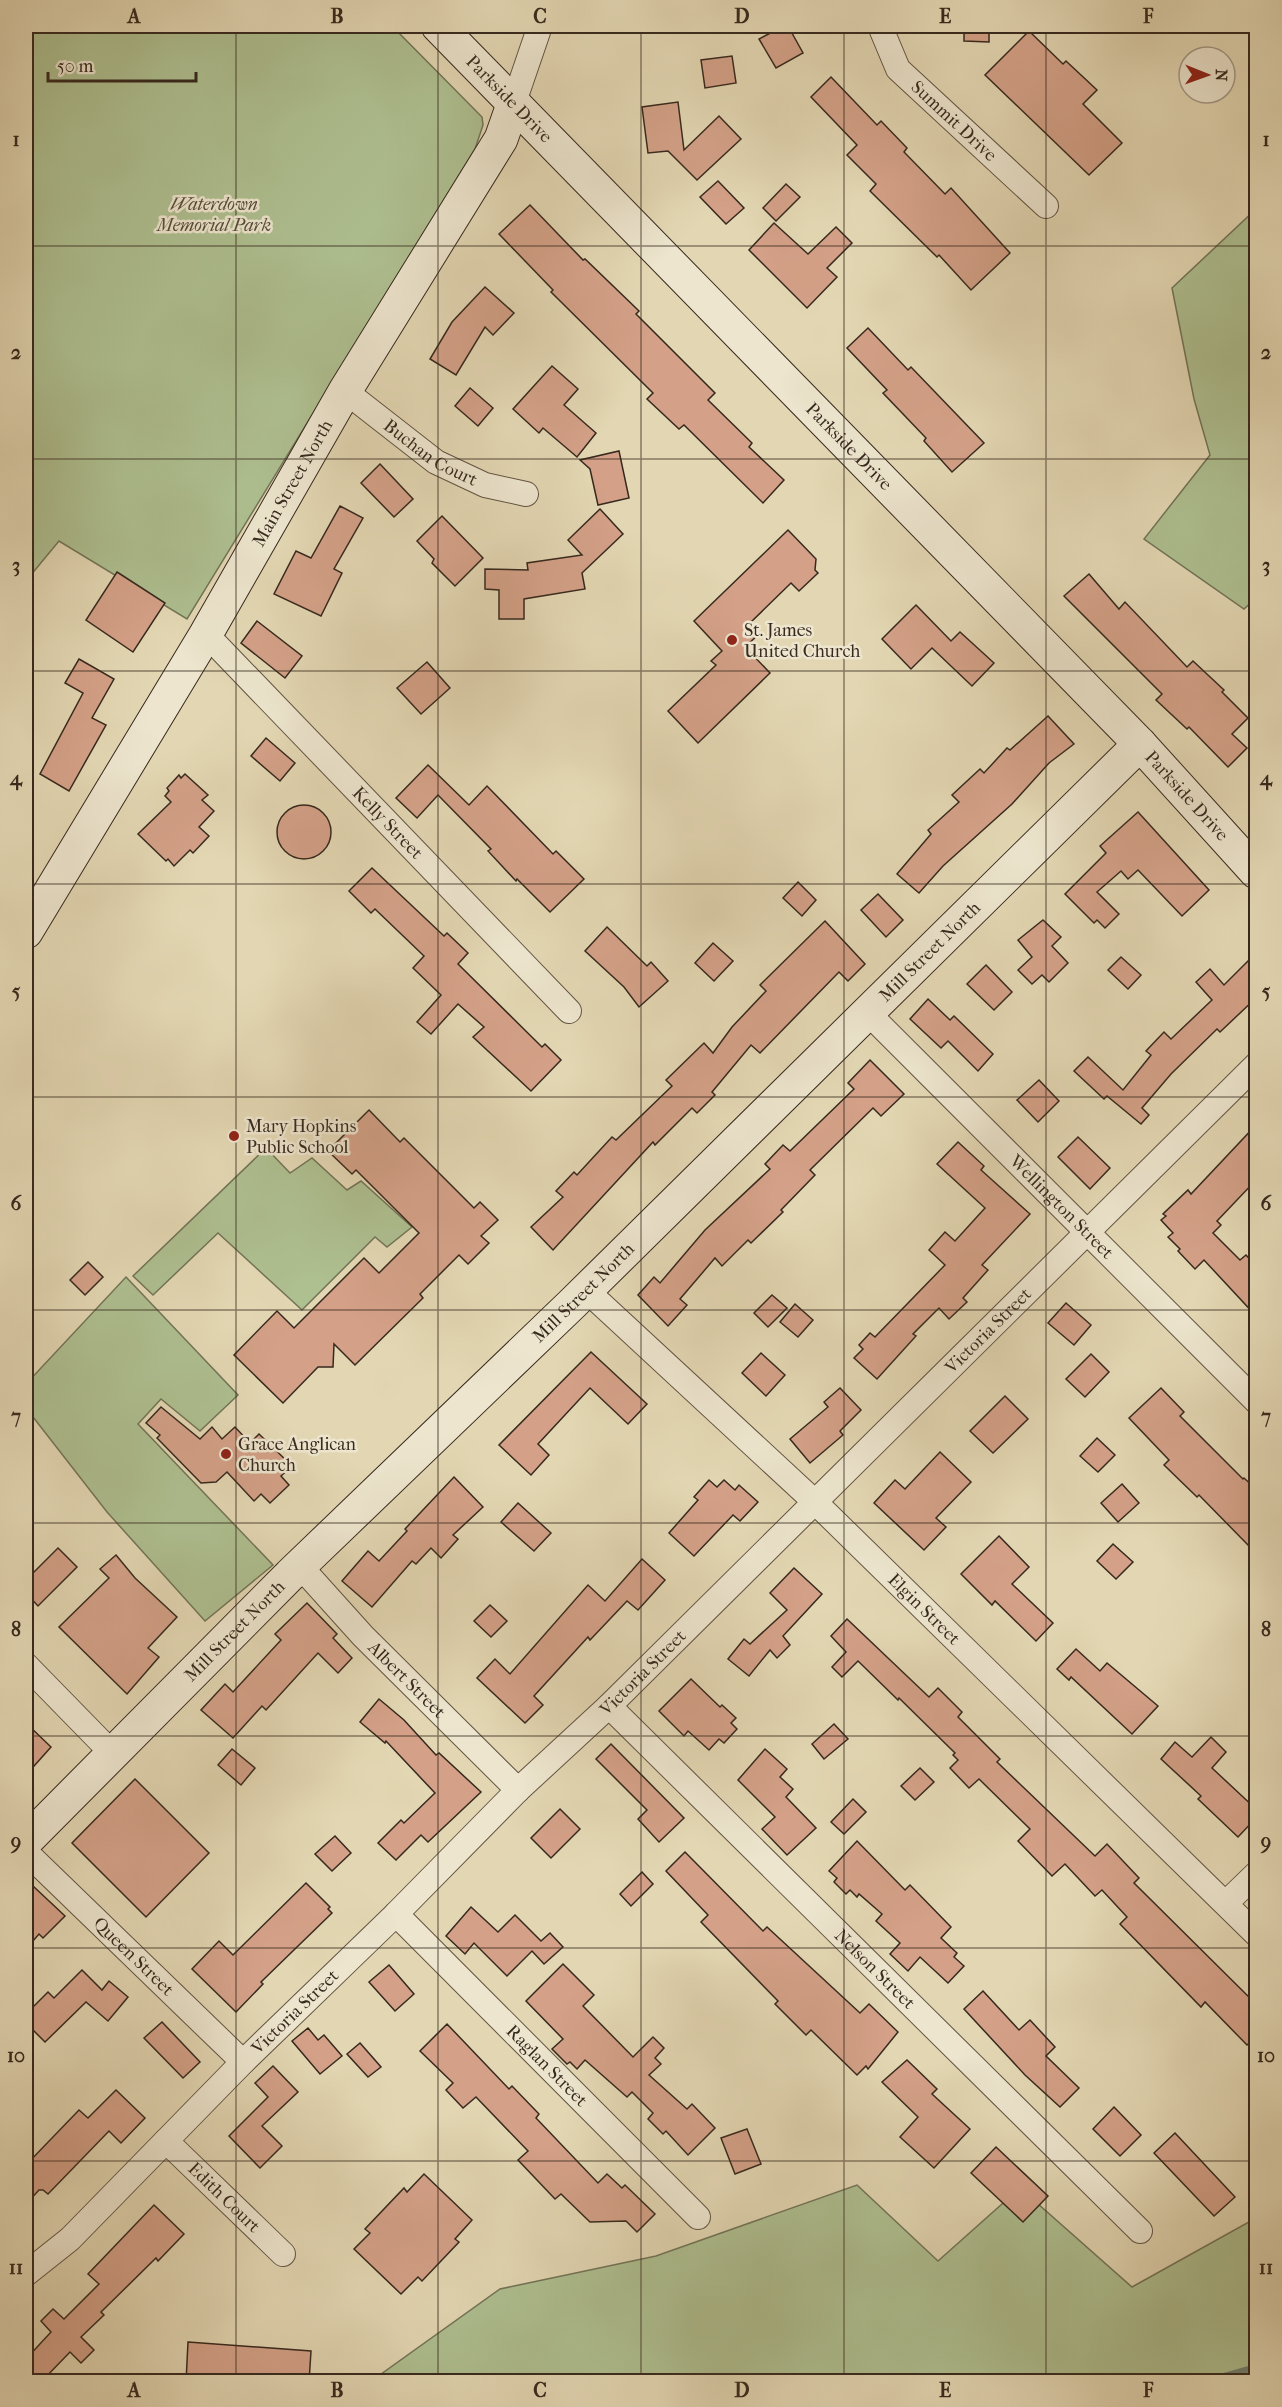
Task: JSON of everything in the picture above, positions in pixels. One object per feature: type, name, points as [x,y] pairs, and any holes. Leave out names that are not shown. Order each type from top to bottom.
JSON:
[{"type":"main road","name":"Parkside Drive","points":[[438,26],[1140,744],[1257,872]]},
{"type":"main road","name":"Main Street North","points":[[26,932],[206,634],[345,391],[501,139],[514,102]]},
{"type":"main road","name":"Mill Street North","points":[[26,1841],[111,1752],[586,1290],[1140,744]]},
{"type":"street","name":"Main Street North","points":[[514,102],[540,26]]},
{"type":"street","name":"Summit Drive","points":[[880,26],[898,69],[1046,206]]},
{"type":"street","name":"Buchan Court","points":[[345,391],[436,462],[485,485],[526,494]]},
{"type":"street","name":"Kelly Street","points":[[206,634],[569,1011]]},
{"type":"street","name":"Wellington Street","points":[[868,1013],[1257,1401]]},
{"type":"street","name":"Victoria Street","points":[[26,2274],[70,2240],[243,2062],[396,1914],[518,1790],[609,1706],[1257,1065]]},
{"type":"street","name":"Elgin Street","points":[[586,1290],[815,1502],[1257,1934]]},
{"type":"street","name":"Albert Street","points":[[300,1566],[363,1636],[518,1790]]},
{"type":"street","points":[[26,1665],[111,1752]]},
{"type":"street","name":"Nelson Street","points":[[609,1706],[1140,2231]]},
{"type":"street","name":"Queen Street","points":[[26,1852],[243,2062]]},
{"type":"street","points":[[1226,1903],[1257,1874]]},
{"type":"street","name":"Raglan Street","points":[[396,1914],[698,2217]]},
{"type":"street","name":"Edith Court","points":[[166,2141],[283,2254]]},
{"type":"green space","name":"Waterdown Memorial Park","points":[[26,26],[392,26],[482,117],[483,125],[475,149],[187,619],[59,541],[26,581]]},
{"type":"green space","points":[[1256,209],[1256,598],[1244,609],[1144,539],[1210,455],[1194,399],[1172,288]]},
{"type":"green space","points":[[266,1148],[290,1173],[312,1158],[347,1190],[361,1181],[412,1227],[387,1247],[375,1237],[302,1310],[218,1233],[153,1295],[133,1276]]},
{"type":"green space","points":[[126,1277],[238,1395],[200,1431],[161,1399],[138,1424],[273,1565],[205,1621],[107,1512],[26,1408],[26,1384]]},
{"type":"green space","points":[[857,2185],[938,2261],[1020,2188],[1132,2287],[1256,2218],[1256,2381],[370,2382],[500,2289],[656,2256]]},
{"type":"building","points":[[788,26],[803,53],[776,68],[759,39]]},
{"type":"building","points":[[964,26],[989,26],[989,42],[964,41]]},
{"type":"building","points":[[1029,31],[1063,64],[1066,61],[1097,90],[1083,104],[1122,143],[1089,175],[985,75]]},
{"type":"building","points":[[732,56],[736,83],[705,88],[701,60]]},
{"type":"building","points":[[831,77],[877,125],[881,121],[907,148],[904,152],[945,194],[951,188],[1010,253],[971,290],[939,255],[937,257],[870,191],[876,184],[847,155],[857,145],[811,97]]},
{"type":"building","points":[[678,102],[684,150],[719,116],[741,139],[697,180],[668,151],[648,153],[642,107]]},
{"type":"building","points":[[718,181],[744,208],[726,224],[700,197]]},
{"type":"building","points":[[786,184],[800,197],[776,221],[763,208]]},
{"type":"building","points":[[530,205],[583,260],[585,259],[639,311],[636,314],[715,393],[708,400],[752,443],[749,447],[784,480],[763,503],[684,425],[679,429],[647,399],[653,393],[551,292],[553,290],[499,234]]},
{"type":"building","points":[[774,223],[808,254],[836,227],[852,243],[827,268],[837,277],[807,308],[749,250]]},
{"type":"building","points":[[485,287],[514,313],[493,335],[485,327],[456,375],[430,359],[452,322]]},
{"type":"building","points":[[868,328],[908,370],[911,367],[984,443],[952,472],[924,441],[926,438],[883,393],[887,390],[847,348]]},
{"type":"building","points":[[552,366],[578,389],[564,405],[596,433],[577,457],[543,428],[539,433],[513,409]]},
{"type":"building","points":[[470,388],[493,408],[478,426],[455,406]]},
{"type":"building","points":[[619,451],[629,498],[598,505],[590,469],[580,460]]},
{"type":"building","points":[[380,464],[413,499],[394,517],[361,483]]},
{"type":"building","points":[[340,506],[363,518],[334,569],[342,573],[321,616],[274,594],[296,551],[311,558]]},
{"type":"building","points":[[600,509],[623,534],[582,573],[585,589],[524,599],[524,619],[499,619],[499,590],[485,589],[485,569],[528,570],[527,563],[582,555],[568,540]]},
{"type":"building","points":[[442,516],[483,558],[455,586],[432,563],[434,559],[417,541]]},
{"type":"building","name":"St. James United Church","points":[[788,530],[816,559],[815,570],[818,573],[799,591],[791,583],[749,624],[759,634],[745,647],[770,673],[698,743],[668,711],[716,665],[711,661],[722,651],[694,621]]},
{"type":"building","points":[[117,572],[165,603],[133,652],[86,620]]},
{"type":"building","points":[[1089,574],[1119,609],[1125,602],[1187,667],[1193,661],[1224,690],[1222,692],[1248,718],[1232,734],[1247,748],[1228,767],[1189,727],[1187,729],[1156,700],[1162,694],[1064,596]]},
{"type":"building","points":[[916,605],[951,641],[960,632],[994,663],[972,686],[932,648],[911,669],[882,639]]},
{"type":"building","points":[[257,621],[302,656],[285,678],[241,643]]},
{"type":"building","points":[[79,659],[114,679],[92,718],[106,725],[69,791],[40,774],[83,693],[65,683]]},
{"type":"building","points":[[427,662],[450,688],[421,714],[397,688]]},
{"type":"building","points":[[1048,716],[1074,744],[1049,763],[1012,804],[943,866],[919,893],[897,874],[931,834],[928,830],[959,802],[952,795],[980,769],[984,773],[1007,748],[1010,750]]},
{"type":"building","points":[[266,738],[295,763],[280,781],[251,756]]},
{"type":"building","points":[[428,765],[469,805],[487,786],[553,854],[556,851],[584,879],[550,912],[517,879],[516,881],[488,851],[491,849],[438,795],[417,818],[396,798]]},
{"type":"building","points":[[185,774],[208,795],[202,800],[214,811],[199,827],[209,836],[193,853],[190,850],[174,866],[138,834],[171,802],[165,796],[169,791],[167,788],[179,775],[181,778]]},
{"type":"building","points":[[304,805],[314,807],[323,813],[329,822],[331,832],[329,842],[323,851],[314,857],[304,859],[294,857],[285,851],[279,842],[277,832],[279,822],[285,813],[294,807]]},
{"type":"building","points":[[1138,812],[1209,890],[1182,916],[1138,870],[1128,879],[1121,871],[1097,892],[1119,914],[1105,928],[1097,920],[1094,923],[1065,894],[1106,853],[1100,846]]},
{"type":"building","points":[[372,868],[444,936],[447,933],[468,953],[458,964],[542,1047],[545,1044],[561,1060],[531,1091],[473,1037],[484,1027],[458,1004],[431,1034],[417,1022],[441,995],[413,968],[424,956],[375,909],[371,913],[349,891]]},
{"type":"building","points":[[798,882],[816,900],[802,916],[783,898]]},
{"type":"building","points":[[878,894],[903,920],[886,937],[861,910]]},
{"type":"building","points":[[1043,920],[1061,937],[1052,946],[1068,963],[1049,982],[1042,975],[1032,984],[1018,970],[1032,957],[1018,940]]},
{"type":"building","points":[[825,921],[865,964],[848,981],[839,972],[760,1053],[751,1045],[712,1092],[715,1095],[697,1113],[692,1108],[655,1145],[653,1142],[553,1250],[531,1227],[563,1197],[556,1191],[574,1172],[577,1175],[612,1137],[616,1140],[672,1086],[666,1080],[704,1043],[713,1053],[732,1027],[766,991],[760,985]]},
{"type":"building","points":[[607,927],[647,966],[651,962],[668,981],[639,1007],[624,987],[585,951]]},
{"type":"building","points":[[713,943],[733,961],[714,981],[695,963]]},
{"type":"building","points":[[1257,952],[1257,997],[1220,1032],[1217,1029],[1171,1074],[1142,1108],[1149,1115],[1141,1124],[1107,1096],[1104,1099],[1074,1071],[1088,1057],[1123,1090],[1151,1055],[1146,1051],[1164,1032],[1171,1039],[1212,1000],[1196,982],[1210,969],[1224,985]]},
{"type":"building","points":[[1121,957],[1141,975],[1128,989],[1108,970]]},
{"type":"building","points":[[986,965],[1012,992],[994,1010],[967,984]]},
{"type":"building","points":[[928,999],[950,1020],[954,1016],[993,1054],[978,1071],[948,1041],[941,1048],[910,1019]]},
{"type":"building","points":[[870,1060],[904,1094],[881,1116],[873,1108],[810,1170],[815,1175],[781,1210],[783,1212],[751,1243],[748,1240],[722,1266],[715,1258],[680,1299],[687,1305],[668,1326],[638,1295],[654,1277],[660,1283],[705,1230],[770,1169],[765,1164],[783,1145],[790,1151],[854,1089],[848,1083]]},
{"type":"building","points":[[1039,1080],[1059,1101],[1038,1122],[1017,1100]]},
{"type":"building","points":[[369,1110],[400,1142],[404,1138],[474,1208],[480,1202],[498,1220],[481,1236],[489,1243],[468,1264],[459,1255],[420,1294],[423,1298],[355,1365],[334,1344],[333,1367],[318,1367],[283,1403],[234,1355],[277,1311],[294,1328],[364,1258],[379,1273],[419,1233],[356,1170],[352,1174],[328,1151]]},
{"type":"building","points":[[1257,1124],[1257,1179],[1217,1221],[1221,1225],[1213,1233],[1240,1260],[1246,1255],[1257,1267],[1257,1317],[1204,1260],[1195,1269],[1168,1237],[1173,1233],[1161,1220],[1166,1216],[1163,1214],[1188,1190],[1191,1194]]},
{"type":"building","points":[[1078,1137],[1110,1168],[1090,1189],[1058,1157]]},
{"type":"building","points":[[958,1142],[984,1166],[981,1170],[1030,1214],[982,1265],[988,1270],[963,1298],[967,1302],[949,1319],[939,1308],[913,1334],[916,1336],[877,1379],[854,1358],[863,1349],[859,1345],[870,1333],[875,1337],[945,1265],[929,1250],[945,1232],[955,1241],[985,1208],[937,1164]]},
{"type":"building","points":[[88,1262],[103,1277],[85,1295],[70,1280]]},
{"type":"building","points":[[772,1295],[787,1308],[768,1327],[754,1313]]},
{"type":"building","points":[[1066,1303],[1091,1325],[1074,1345],[1048,1323]]},
{"type":"building","points":[[795,1304],[813,1320],[798,1337],[780,1322]]},
{"type":"building","points":[[591,1352],[647,1404],[628,1424],[590,1388],[538,1444],[549,1455],[531,1475],[499,1445]]},
{"type":"building","points":[[761,1353],[785,1375],[766,1396],[742,1373]]},
{"type":"building","points":[[1091,1354],[1109,1372],[1085,1397],[1066,1379]]},
{"type":"building","points":[[840,1388],[861,1410],[840,1431],[843,1435],[810,1463],[790,1439],[828,1407],[824,1402]]},
{"type":"building","points":[[1161,1388],[1184,1412],[1180,1416],[1257,1490],[1257,1537],[1248,1545],[1199,1495],[1197,1497],[1164,1465],[1169,1460],[1129,1418]]},
{"type":"building","points":[[1005,1396],[1028,1419],[993,1453],[970,1431]]},
{"type":"building","name":"Grace Anglican Church","points":[[161,1407],[200,1439],[212,1427],[222,1439],[235,1427],[250,1443],[259,1434],[292,1466],[281,1476],[289,1485],[270,1503],[261,1494],[254,1501],[227,1472],[216,1482],[201,1483],[157,1438],[160,1435],[146,1423]]},
{"type":"building","points":[[1097,1438],[1115,1455],[1098,1472],[1080,1456]]},
{"type":"building","points":[[940,1452],[971,1482],[936,1518],[946,1527],[924,1550],[874,1503],[895,1480],[905,1489]]},
{"type":"building","points":[[454,1477],[483,1507],[453,1535],[458,1539],[441,1558],[431,1548],[416,1564],[412,1561],[372,1607],[342,1581],[368,1551],[379,1561],[407,1531],[405,1529]]},
{"type":"building","points":[[709,1480],[717,1487],[724,1480],[735,1490],[739,1485],[758,1502],[740,1521],[733,1515],[694,1556],[669,1533],[698,1500],[694,1497]]},
{"type":"building","points":[[1122,1484],[1139,1503],[1118,1522],[1101,1503]]},
{"type":"building","points":[[518,1503],[551,1533],[534,1551],[501,1522]]},
{"type":"building","points":[[999,1536],[1029,1567],[1012,1584],[1053,1623],[1036,1641],[995,1601],[992,1605],[961,1574]]},
{"type":"building","points":[[1113,1544],[1133,1562],[1116,1579],[1097,1561]]},
{"type":"building","points":[[58,1548],[77,1567],[38,1606],[26,1593],[26,1580]]},
{"type":"building","points":[[116,1555],[135,1578],[177,1617],[148,1648],[159,1657],[127,1694],[59,1627],[109,1578],[100,1569]]},
{"type":"building","points":[[642,1559],[665,1580],[638,1610],[627,1601],[590,1640],[588,1637],[534,1696],[543,1705],[525,1723],[477,1678],[495,1659],[510,1674],[588,1585],[605,1601]]},
{"type":"building","points":[[794,1568],[822,1594],[783,1636],[790,1645],[777,1658],[770,1650],[749,1676],[728,1659],[744,1639],[750,1644],[787,1610],[770,1593]]},
{"type":"building","points":[[307,1603],[337,1634],[333,1638],[352,1658],[338,1673],[318,1653],[266,1710],[262,1706],[233,1738],[201,1710],[225,1684],[233,1692],[281,1640],[275,1634]]},
{"type":"building","points":[[490,1605],[507,1621],[491,1637],[474,1621]]},
{"type":"building","points":[[847,1619],[929,1697],[938,1688],[962,1712],[958,1717],[1000,1759],[997,1762],[1095,1856],[1107,1844],[1139,1878],[1134,1883],[1257,2005],[1257,2036],[1247,2045],[1205,2002],[1201,2007],[1120,1924],[1127,1917],[1102,1890],[1095,1896],[1065,1864],[1052,1876],[1018,1841],[1030,1829],[979,1779],[969,1788],[950,1768],[958,1760],[953,1755],[955,1753],[858,1661],[842,1677],[832,1667],[846,1652],[831,1636]]},
{"type":"building","points":[[1076,1649],[1100,1671],[1107,1663],[1158,1706],[1132,1734],[1071,1677],[1069,1680],[1057,1669]]},
{"type":"building","points":[[691,1679],[720,1707],[722,1705],[736,1718],[731,1723],[737,1729],[724,1743],[719,1739],[709,1750],[688,1731],[684,1736],[659,1711]]},
{"type":"building","points":[[379,1699],[404,1720],[436,1755],[439,1753],[481,1792],[428,1842],[421,1835],[396,1860],[378,1843],[401,1820],[404,1823],[435,1793],[386,1741],[385,1743],[360,1722]]},
{"type":"building","points":[[26,1723],[51,1747],[26,1775]]},
{"type":"building","points":[[834,1724],[848,1739],[824,1759],[812,1744]]},
{"type":"building","points":[[1211,1737],[1226,1752],[1212,1768],[1257,1810],[1257,1817],[1238,1837],[1198,1799],[1201,1796],[1161,1759],[1175,1742],[1192,1757]]},
{"type":"building","points":[[611,1744],[684,1818],[659,1842],[638,1819],[647,1810],[596,1759]]},
{"type":"building","points":[[232,1749],[255,1768],[241,1785],[218,1765]]},
{"type":"building","points":[[765,1749],[787,1769],[780,1777],[793,1789],[786,1797],[816,1828],[787,1855],[762,1829],[775,1817],[738,1780]]},
{"type":"building","points":[[920,1768],[934,1782],[915,1800],[901,1786]]},
{"type":"building","points":[[135,1779],[209,1853],[146,1917],[72,1843]]},
{"type":"building","points":[[853,1799],[866,1812],[844,1834],[831,1822]]},
{"type":"building","points":[[560,1809],[580,1829],[551,1858],[531,1838]]},
{"type":"building","points":[[335,1836],[351,1853],[332,1871],[315,1854]]},
{"type":"building","points":[[857,1841],[905,1890],[910,1885],[951,1927],[941,1938],[957,1953],[954,1957],[964,1966],[948,1983],[920,1957],[908,1971],[890,1954],[900,1943],[876,1921],[882,1914],[859,1894],[857,1897],[850,1890],[846,1894],[834,1882],[837,1878],[829,1871]]},
{"type":"building","points":[[685,1852],[763,1931],[767,1927],[860,2013],[869,2004],[898,2032],[868,2069],[866,2066],[857,2075],[811,2030],[806,2035],[775,2004],[778,2001],[701,1922],[708,1915],[666,1871]]},
{"type":"building","points":[[642,1872],[653,1884],[631,1906],[620,1894]]},
{"type":"building","points":[[306,1883],[330,1907],[328,1909],[332,1913],[261,1982],[263,1984],[236,2012],[192,1969],[219,1941],[233,1955]]},
{"type":"building","points":[[33,1886],[65,1916],[43,1938],[39,1934],[26,1949],[26,1894]]},
{"type":"building","points":[[471,1907],[498,1932],[515,1915],[541,1941],[550,1933],[563,1947],[544,1964],[532,1951],[507,1976],[474,1943],[465,1954],[446,1936]]},
{"type":"building","points":[[563,1964],[594,1995],[583,2006],[633,2057],[653,2037],[664,2048],[655,2058],[661,2064],[649,2075],[687,2109],[692,2104],[715,2128],[688,2155],[666,2131],[663,2134],[648,2119],[653,2113],[632,2092],[627,2097],[585,2060],[577,2069],[570,2062],[567,2064],[552,2049],[563,2039],[526,2001]]},
{"type":"building","points":[[389,1965],[414,1994],[395,2011],[369,1982]]},
{"type":"building","points":[[82,1970],[102,1990],[109,1981],[128,1997],[108,2021],[86,2002],[45,2042],[26,2023],[26,2014],[48,1992],[54,1998]]},
{"type":"building","points":[[983,1991],[1019,2030],[1030,2020],[1055,2047],[1046,2056],[1079,2088],[1060,2107],[1025,2075],[964,2009]]},
{"type":"building","points":[[162,2022],[200,2062],[183,2078],[144,2038]]},
{"type":"building","points":[[447,2024],[509,2089],[512,2086],[539,2114],[536,2118],[598,2183],[607,2174],[622,2188],[625,2185],[655,2214],[637,2232],[626,2221],[590,2222],[561,2194],[555,2199],[518,2160],[528,2151],[476,2097],[463,2108],[446,2090],[453,2083],[420,2051]]},
{"type":"building","points":[[308,2028],[318,2040],[324,2035],[342,2056],[320,2074],[292,2041]]},
{"type":"building","points":[[360,2043],[381,2067],[368,2077],[347,2054]]},
{"type":"building","points":[[907,2060],[937,2089],[932,2094],[970,2129],[934,2168],[900,2137],[918,2117],[882,2082]]},
{"type":"building","points":[[273,2066],[298,2092],[262,2126],[282,2146],[260,2168],[229,2136],[268,2097],[255,2083]]},
{"type":"building","points":[[116,2090],[145,2118],[121,2143],[109,2131],[48,2194],[39,2190],[26,2204],[26,2165],[79,2110],[88,2118]]},
{"type":"building","points":[[1114,2107],[1141,2135],[1120,2156],[1093,2129]]},
{"type":"building","points":[[747,2129],[761,2164],[735,2174],[721,2138]]},
{"type":"building","points":[[1175,2133],[1235,2197],[1214,2216],[1154,2153]]},
{"type":"building","points":[[996,2147],[1048,2196],[1023,2222],[971,2173]]},
{"type":"building","points":[[424,2174],[472,2220],[455,2239],[459,2242],[422,2281],[418,2277],[401,2294],[354,2249],[370,2233],[365,2229],[404,2188],[407,2192]]},
{"type":"building","points":[[154,2205],[184,2234],[158,2261],[156,2258],[101,2312],[104,2315],[81,2337],[94,2350],[81,2363],[70,2352],[41,2382],[30,2382],[26,2377],[26,2359],[51,2332],[41,2321],[53,2309],[64,2319],[99,2284],[88,2274]]},
{"type":"building","points":[[188,2342],[311,2351],[309,2382],[186,2382]]},
{"type":"waterway","points":[[1203,2382],[1256,2367]]},
{"type":"place","name":"St. James United Church","points":[[732,640]]},
{"type":"place","name":"Mary Hopkins Public School","points":[[234,1136]]},
{"type":"place","name":"Grace Anglican Church","points":[[226,1454]]}]
